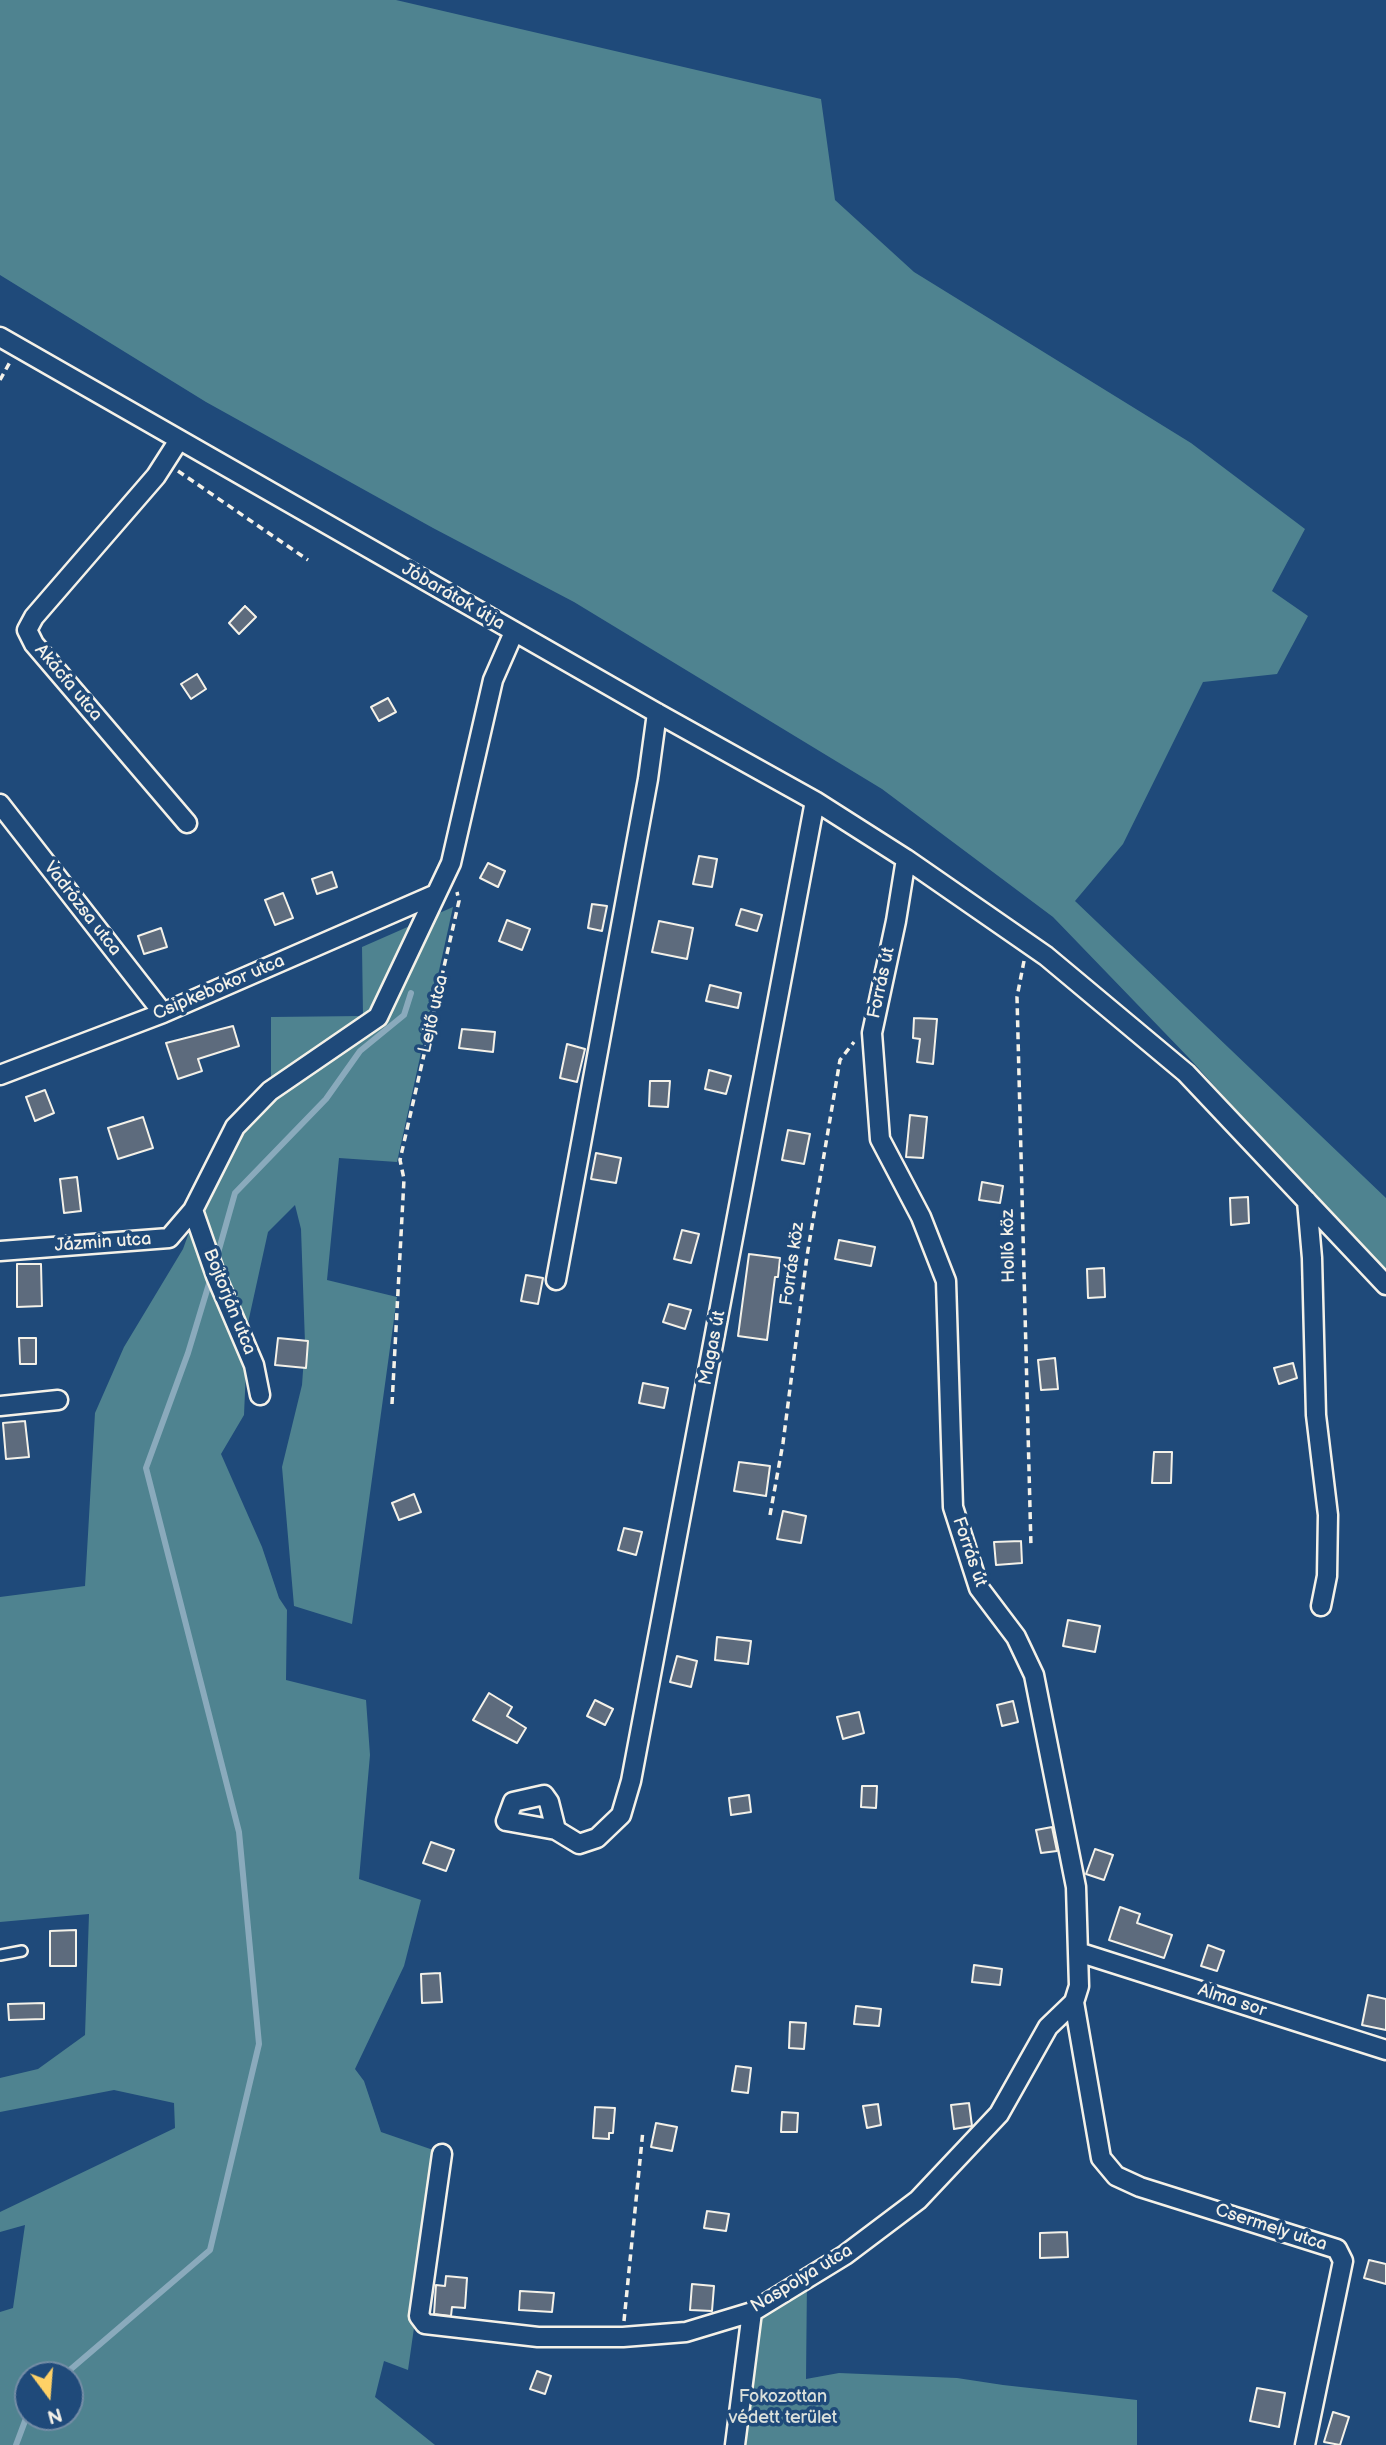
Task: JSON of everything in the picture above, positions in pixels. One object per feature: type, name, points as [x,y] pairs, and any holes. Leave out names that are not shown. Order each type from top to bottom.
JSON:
[{"type":"street","name":"Jóbarátok útja","points":[[0,337],[514,632],[816,801],[906,859],[1046,956],[1186,1073],[1386,1285]]},
{"type":"street","name":"Akácfa utca","points":[[178,440],[165,462],[34,617],[27,630],[34,644],[187,823]]},
{"type":"street","points":[[451,863],[493,680],[514,632]]},
{"type":"street","points":[[556,1280],[648,779],[657,713]]},
{"type":"street","name":"Magas út","points":[[556,1830],[579,1844],[597,1838],[621,1815],[631,1782],[816,801]]},
{"type":"street","name":"Vadrózsa utca","points":[[0,804],[163,1013]]},
{"type":"street","name":"Forrás út","points":[[906,859],[872,1033],[880,1139],[921,1217],[946,1281],[953,1507],[979,1588],[1016,1637],[1034,1675],[1076,1887],[1079,1986],[1074,2002],[1101,2158]]},
{"type":"street","name":"Jázmin utca","points":[[0,1251],[169,1238],[193,1210],[235,1127],[270,1091],[378,1017],[451,863]]},
{"type":"street","name":"Csipkebokor utca","points":[[0,1075],[163,1013],[436,894]]},
{"type":"street","points":[[1307,1201],[1312,1258],[1316,1415],[1328,1514],[1327,1576],[1321,1606]]},
{"type":"street","name":"Bojtorján utca","points":[[193,1210],[216,1276],[254,1365],[260,1395]]},
{"type":"street","points":[[0,1406],[58,1400]]},
{"type":"street","name":"Alma sor","points":[[1078,1952],[1386,2050]]},
{"type":"street","name":"Naspolya utca","points":[[442,2154],[419,2315],[425,2324],[538,2337],[623,2337],[686,2332],[752,2312],[845,2255],[918,2200],[999,2114],[1048,2026],[1074,2002]]},
{"type":"street","name":"Csermely utca","points":[[1101,2158],[1115,2176],[1140,2187],[1337,2249],[1343,2261],[1304,2445]]},
{"type":"street","points":[[735,2445],[752,2312]]},
{"type":"lane","points":[[0,1955],[22,1951]]},
{"type":"path","points":[[165,462],[308,560]]},
{"type":"path","name":"Lejtő utca","points":[[392,1404],[404,1179],[400,1160],[459,901],[451,863]]},
{"type":"path","name":"Holló köz","points":[[1028,945],[1017,997],[1031,1548]]},
{"type":"path","name":"Forrás köz","points":[[770,1515],[783,1443],[807,1256],[840,1060],[851,1044],[872,1033]]},
{"type":"path","points":[[623,2337],[643,2130]]},
{"type":"green space","points":[[0,0],[396,0],[821,99],[835,200],[914,272],[1191,443],[1305,529],[1272,591],[1308,616],[1277,674],[1203,682],[1123,844],[1075,901],[1386,1198],[1386,1276],[1190,1059],[1053,917],[882,789],[574,602],[433,528],[206,402],[0,275]]},
{"type":"green space","points":[[453,907],[397,1162],[339,1158],[327,1280],[397,1297],[352,1624],[294,1606],[282,1467],[302,1385],[305,1343],[301,1229],[295,1205],[268,1232],[248,1323],[244,1415],[221,1454],[262,1547],[279,1598],[287,1610],[286,1680],[366,1700],[370,1755],[359,1879],[421,1900],[404,1966],[355,2069],[364,2081],[381,2132],[439,2152],[408,2370],[384,2361],[375,2397],[435,2445],[0,2445],[0,2312],[13,2308],[25,2225],[0,2232],[0,2212],[175,2128],[174,2103],[114,2090],[0,2112],[0,2078],[38,2069],[85,2035],[89,1914],[0,1922],[0,1597],[85,1586],[95,1413],[124,1347],[183,1249],[223,1139],[271,1083],[271,1017],[363,1016],[362,947]]},
{"type":"green space","name":"Fokozottan védett terület","points":[[807,2279],[806,2379],[839,2373],[957,2378],[1137,2400],[1137,2445],[742,2445],[759,2316]]},
{"type":"building","points":[[245,606],[256,617],[239,634],[229,623]]},
{"type":"building","points":[[197,674],[206,689],[191,699],[181,684]]},
{"type":"building","points":[[388,698],[396,712],[379,721],[371,707]]},
{"type":"building","points":[[699,856],[717,859],[712,887],[693,884]]},
{"type":"building","points":[[488,863],[505,871],[498,887],[480,878]]},
{"type":"building","points":[[332,872],[337,887],[317,894],[312,879]]},
{"type":"building","points":[[283,893],[293,918],[275,925],[265,900]]},
{"type":"building","points":[[592,904],[607,906],[602,931],[588,928]]},
{"type":"building","points":[[741,909],[762,915],[757,931],[736,925]]},
{"type":"building","points":[[507,920],[530,929],[522,950],[499,941]]},
{"type":"building","points":[[659,921],[693,928],[687,959],[652,952]]},
{"type":"building","points":[[161,928],[167,947],[144,954],[138,936]]},
{"type":"building","points":[[710,985],[741,993],[738,1008],[706,1001]]},
{"type":"building","points":[[914,1018],[937,1019],[933,1064],[917,1062],[920,1039],[913,1038]]},
{"type":"building","points":[[233,1026],[239,1046],[198,1059],[202,1071],[178,1079],[166,1043]]},
{"type":"building","points":[[462,1029],[495,1032],[493,1052],[459,1048]]},
{"type":"building","points":[[567,1044],[585,1049],[577,1082],[560,1078]]},
{"type":"building","points":[[709,1070],[731,1076],[726,1094],[705,1089]]},
{"type":"building","points":[[650,1081],[670,1081],[668,1107],[649,1106]]},
{"type":"building","points":[[45,1090],[54,1113],[35,1121],[26,1097]]},
{"type":"building","points":[[910,1115],[927,1117],[923,1158],[906,1157]]},
{"type":"building","points":[[143,1117],[153,1148],[118,1159],[108,1128]]},
{"type":"building","points":[[788,1130],[810,1134],[804,1164],[782,1160]]},
{"type":"building","points":[[596,1153],[621,1158],[616,1183],[591,1179]]},
{"type":"building","points":[[77,1177],[81,1211],[64,1213],[60,1179]]},
{"type":"building","points":[[982,1182],[1003,1186],[1000,1203],[979,1200]]},
{"type":"building","points":[[1248,1197],[1249,1223],[1231,1225],[1230,1198]]},
{"type":"building","points":[[682,1230],[699,1234],[691,1263],[674,1259]]},
{"type":"building","points":[[839,1240],[875,1247],[871,1266],[835,1259]]},
{"type":"building","points":[[749,1254],[780,1258],[767,1340],[738,1336]]},
{"type":"building","points":[[17,1264],[41,1264],[42,1306],[17,1307]]},
{"type":"building","points":[[1104,1268],[1105,1297],[1088,1298],[1087,1269]]},
{"type":"building","points":[[526,1275],[543,1278],[538,1304],[521,1301]]},
{"type":"building","points":[[669,1304],[691,1310],[685,1329],[663,1322]]},
{"type":"building","points":[[19,1338],[36,1338],[36,1364],[20,1364]]},
{"type":"building","points":[[278,1338],[308,1341],[306,1368],[275,1365]]},
{"type":"building","points":[[1055,1358],[1058,1389],[1041,1390],[1038,1360]]},
{"type":"building","points":[[1293,1363],[1297,1378],[1279,1384],[1274,1368]]},
{"type":"building","points":[[643,1383],[668,1388],[664,1408],[639,1403]]},
{"type":"building","points":[[25,1421],[29,1457],[6,1459],[3,1423]]},
{"type":"building","points":[[1154,1452],[1172,1452],[1171,1483],[1152,1483]]},
{"type":"building","points":[[739,1462],[770,1466],[766,1496],[734,1491]]},
{"type":"building","points":[[414,1494],[421,1512],[399,1520],[392,1503]]},
{"type":"building","points":[[783,1511],[806,1516],[801,1543],[777,1539]]},
{"type":"building","points":[[624,1528],[642,1532],[636,1555],[618,1550]]},
{"type":"building","points":[[1021,1541],[1022,1563],[996,1565],[994,1542]]},
{"type":"building","points":[[1068,1620],[1100,1626],[1095,1652],[1063,1646]]},
{"type":"building","points":[[717,1637],[751,1641],[748,1664],[715,1660]]},
{"type":"building","points":[[677,1656],[697,1661],[691,1687],[670,1682]]},
{"type":"building","points":[[489,1693],[512,1707],[507,1716],[526,1728],[517,1743],[473,1720]]},
{"type":"building","points":[[595,1700],[613,1709],[605,1725],[587,1716]]},
{"type":"building","points":[[1013,1701],[1018,1722],[1002,1726],[997,1705]]},
{"type":"building","points":[[859,1712],[864,1733],[843,1739],[837,1717]]},
{"type":"building","points":[[862,1786],[877,1786],[876,1808],[861,1807]]},
{"type":"building","points":[[749,1795],[751,1812],[731,1815],[729,1798]]},
{"type":"building","points":[[1052,1827],[1057,1851],[1041,1853],[1036,1830]]},
{"type":"building","points":[[431,1842],[454,1850],[446,1871],[423,1863]]},
{"type":"building","points":[[1095,1849],[1113,1855],[1104,1880],[1086,1874]]},
{"type":"building","points":[[1120,1907],[1140,1914],[1137,1923],[1172,1935],[1164,1958],[1109,1940]]},
{"type":"building","points":[[76,1930],[76,1966],[50,1966],[50,1931]]},
{"type":"building","points":[[1208,1945],[1224,1951],[1217,1971],[1201,1966]]},
{"type":"building","points":[[974,1965],[1002,1969],[1000,1985],[972,1982]]},
{"type":"building","points":[[440,1973],[442,2002],[422,2003],[421,1974]]},
{"type":"building","points":[[1368,1995],[1386,1999],[1386,2030],[1362,2025]]},
{"type":"building","points":[[44,2003],[44,2019],[9,2020],[8,2004]]},
{"type":"building","points":[[856,2006],[881,2009],[879,2026],[854,2024]]},
{"type":"building","points":[[790,2022],[806,2023],[804,2049],[789,2048]]},
{"type":"building","points":[[736,2066],[751,2068],[748,2093],[732,2091]]},
{"type":"building","points":[[969,2103],[972,2126],[954,2129],[951,2105]]},
{"type":"building","points":[[878,2104],[881,2125],[867,2128],[863,2106]]},
{"type":"building","points":[[595,2107],[615,2108],[613,2133],[609,2133],[609,2139],[593,2138]]},
{"type":"building","points":[[782,2112],[798,2113],[797,2132],[781,2132]]},
{"type":"building","points":[[656,2123],[677,2127],[672,2151],[651,2147]]},
{"type":"building","points":[[707,2211],[729,2214],[726,2231],[704,2228]]},
{"type":"building","points":[[1067,2232],[1068,2257],[1040,2258],[1040,2233]]},
{"type":"building","points":[[1369,2260],[1386,2264],[1386,2284],[1364,2278]]},
{"type":"building","points":[[446,2276],[467,2278],[465,2308],[452,2307],[451,2316],[434,2314],[436,2285],[445,2286]]},
{"type":"building","points":[[692,2284],[714,2286],[712,2311],[690,2310]]},
{"type":"building","points":[[520,2291],[554,2293],[552,2312],[519,2310]]},
{"type":"building","points":[[537,2371],[551,2376],[545,2394],[530,2389]]},
{"type":"building","points":[[1257,2388],[1285,2393],[1279,2427],[1250,2421]]},
{"type":"building","points":[[1333,2412],[1349,2417],[1340,2445],[1324,2442]]},
{"type":"waterway","points":[[216,1260],[235,1193],[326,1099],[360,1051],[404,1015],[411,993]]},
{"type":"waterway","points":[[80,2361],[210,2250],[259,2044],[239,1832],[146,1468],[188,1353],[211,1277]]},
{"type":"waterway","points":[[16,2445],[21,2431]]}]
